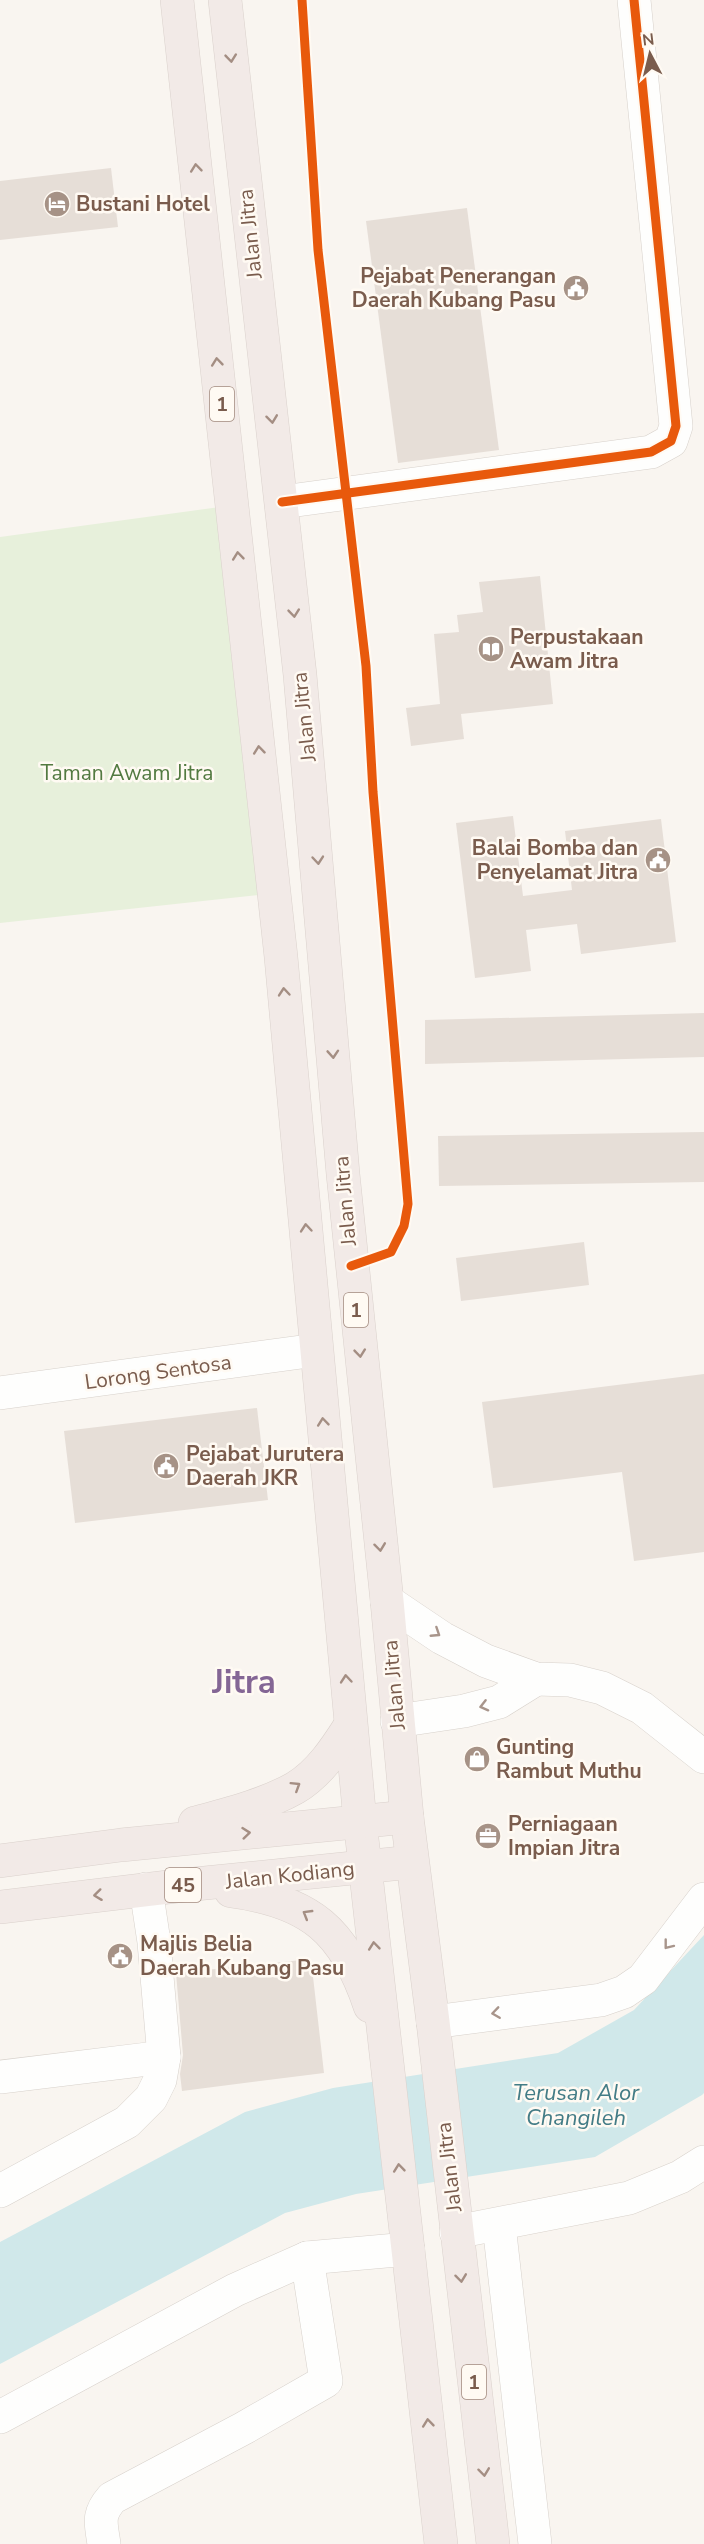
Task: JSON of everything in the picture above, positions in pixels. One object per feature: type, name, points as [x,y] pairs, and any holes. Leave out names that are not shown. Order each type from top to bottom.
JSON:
[{"type":"highway","name":"Jalan Jitra","points":[[177,0],[278,934],[350,1726],[441,2544]]},
{"type":"highway","name":"Jalan Jitra","points":[[225,0],[282,502],[324,929],[350,1254],[387,1601],[407,1817],[493,2544]]},
{"type":"highway","points":[[278,934],[324,929]]},
{"type":"highway","points":[[122,1845],[225,1815],[297,1787],[334,1751],[350,1726]]},
{"type":"highway","name":"45","points":[[0,1861],[122,1845],[407,1817]]},
{"type":"highway","name":"45","points":[[365,1867],[412,1862]]},
{"type":"highway","name":"Jalan Kodiang","points":[[0,1907],[146,1889],[365,1867]]},
{"type":"highway","points":[[185,1885],[254,1894],[288,1903],[317,1920],[345,1948],[363,1984],[387,2060]]},
{"type":"street","points":[[282,502],[651,452],[671,441],[676,426],[634,0]]},
{"type":"street","name":"Lorong Sentosa","points":[[0,1393],[316,1350]]},
{"type":"street","points":[[387,1601],[442,1638],[486,1661],[536,1679],[570,1680],[602,1688],[642,1708],[704,1757]]},
{"type":"street","points":[[397,1721],[464,1711],[499,1702],[536,1679]]},
{"type":"street","points":[[0,2191],[127,2122],[151,2098],[160,2079],[164,2057],[154,1942],[146,1889]]},
{"type":"street","points":[[433,2022],[601,2000],[624,1992],[643,1979],[704,1899]]},
{"type":"street","points":[[0,2077],[164,2057]]},
{"type":"street","points":[[455,2226],[499,2225],[629,2198],[680,2177],[704,2162]]},
{"type":"street","points":[[499,2225],[535,2544]]},
{"type":"street","points":[[0,2417],[235,2290],[307,2258],[407,2237]]},
{"type":"street","points":[[104,2544],[100,2519],[103,2508],[112,2498],[244,2428],[326,2381],[307,2258]]},
{"type":"green space","name":"Taman Awam Jitra","points":[[227,506],[267,894],[0,923],[0,537]]},
{"type":"water","name":"Terusan Alor Changileh","points":[[704,1935],[704,2093],[702,2095],[595,2157],[356,2194],[285,2213],[0,2364],[0,2242],[245,2112],[333,2088],[558,2053],[634,2010]]},
{"type":"building","name":"Bustani Hotel","points":[[111,168],[118,227],[0,240],[0,181]]},
{"type":"building","points":[[467,208],[499,450],[398,463],[366,221]]},
{"type":"building","name":"Perpustakaan Awam Jitra","points":[[540,576],[553,704],[461,714],[464,739],[411,746],[406,708],[440,704],[434,634],[459,632],[457,615],[483,612],[479,582]]},
{"type":"building","points":[[513,816],[523,896],[572,890],[565,831],[661,819],[676,942],[581,954],[577,924],[526,930],[531,971],[475,978],[456,823]]},
{"type":"building","points":[[704,1013],[704,1057],[425,1064],[425,1020]]},
{"type":"building","points":[[704,1132],[704,1182],[439,1186],[438,1136]]},
{"type":"building","points":[[584,1242],[589,1285],[461,1301],[456,1258]]},
{"type":"building","points":[[704,1374],[704,1552],[634,1561],[622,1472],[493,1488],[482,1402]]},
{"type":"building","name":"Pejabat Jurutera Daerah JKR","points":[[257,1408],[268,1500],[75,1523],[64,1431]]},
{"type":"building","points":[[311,1959],[324,2073],[182,2091],[180,2074],[183,2055],[176,1973]]},
{"type":"cycle path","points":[[302,0],[318,250],[366,666],[373,792],[408,1204],[404,1226],[391,1252],[351,1266]]},
{"type":"cycle path","points":[[282,502],[651,452],[671,441],[676,426],[634,0]]},
{"type":"place","name":"Bustani Hotel","points":[[57,204]]},
{"type":"place","name":"Pejabat Penerangan Daerah Kubang Pasu","points":[[576,288]]},
{"type":"place","name":"Perpustakaan Awam Jitra","points":[[491,649]]},
{"type":"place","name":"Balai Bomba dan Penyelamat Jitra","points":[[658,860]]},
{"type":"place","name":"Pejabat Jurutera Daerah JKR","points":[[166,1466]]},
{"type":"place","name":"Gunting Rambut Muthu","points":[[477,1759]]},
{"type":"place","name":"Perniagaan Impian Jitra","points":[[488,1836]]},
{"type":"place","name":"Majlis Belia Daerah Kubang Pasu","points":[[120,1956]]},
{"type":"district","name":"Jitra","points":[[244,1681]]}]
